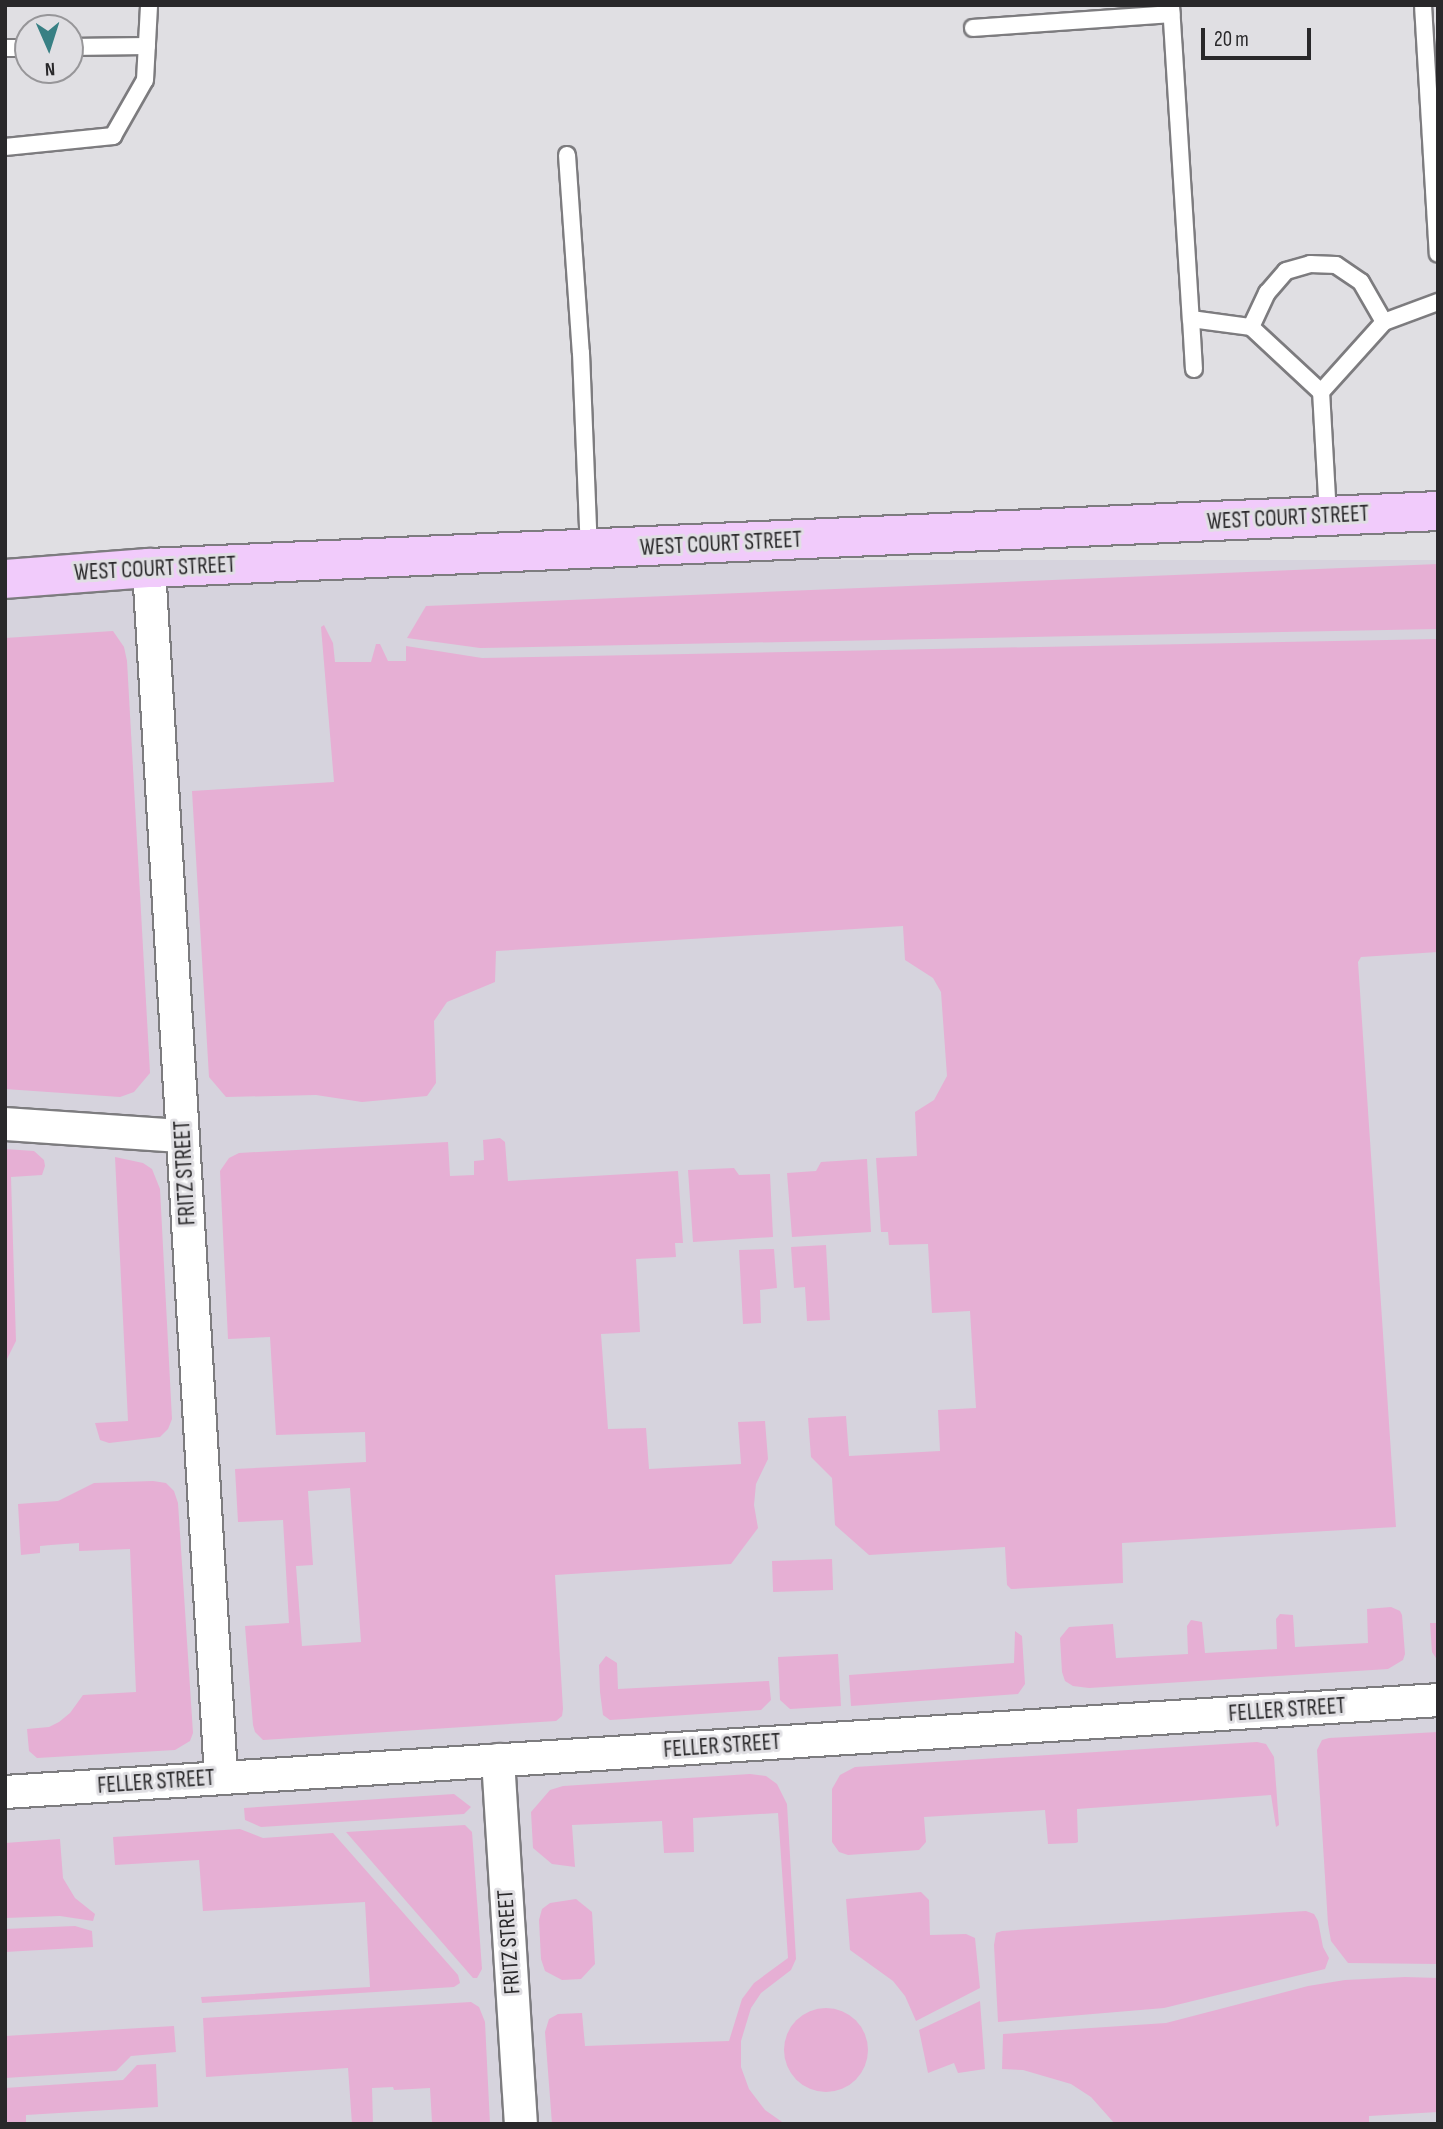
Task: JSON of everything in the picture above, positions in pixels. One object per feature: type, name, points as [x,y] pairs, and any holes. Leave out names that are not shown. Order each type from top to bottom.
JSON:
[{"type":"main road","name":"WEST COURT STREET","points":[[5,579],[149,568],[1438,512]]},
{"type":"street","name":"FRITZ STREET","points":[[149,568],[221,1778]]},
{"type":"street","points":[[5,1124],[184,1136]]},
{"type":"street","name":"FELLER STREET","points":[[5,1791],[1438,1700]]},
{"type":"street","name":"FRITZ STREET","points":[[498,1760],[521,2124]]},
{"type":"lane","points":[[5,147],[113,136],[145,80],[149,5]]},
{"type":"lane","points":[[1423,5],[1438,254]]},
{"type":"lane","points":[[973,28],[1172,10],[1194,369]]},
{"type":"lane","points":[[84,47],[147,46]]},
{"type":"lane","points":[[567,155],[581,353],[589,550]]},
{"type":"lane","points":[[1251,327],[1268,293],[1286,271],[1310,264],[1336,265],[1361,282],[1384,321]]},
{"type":"lane","points":[[1321,392],[1384,321],[1438,302]]},
{"type":"lane","points":[[1191,319],[1251,327],[1321,392],[1328,516]]},
{"type":"shaded area","points":[[5,560],[1438,560],[1438,2124],[5,2124]]},
{"type":"shaded area","points":[[1438,564],[1438,629],[480,648],[407,638],[426,606]]},
{"type":"shaded area","points":[[324,625],[333,643],[335,662],[371,662],[376,644],[380,644],[388,661],[406,661],[406,646],[482,658],[1438,639],[1438,952],[1361,957],[1358,962],[1396,1527],[1122,1543],[1123,1583],[1011,1589],[1007,1585],[1005,1547],[869,1555],[835,1525],[832,1478],[811,1457],[808,1418],[846,1416],[849,1456],[940,1451],[938,1410],[976,1408],[970,1311],[932,1313],[928,1244],[889,1245],[888,1232],[881,1232],[876,1158],[917,1156],[915,1112],[934,1100],[947,1076],[941,992],[933,978],[905,960],[903,926],[496,951],[495,982],[447,1002],[434,1021],[436,1083],[427,1096],[362,1102],[316,1095],[226,1097],[209,1077],[192,791],[334,782],[321,627]]},
{"type":"shaded area","points":[[113,631],[124,647],[127,661],[150,1073],[134,1092],[120,1097],[5,1089],[5,638]]},
{"type":"shaded area","points":[[500,1138],[505,1142],[508,1181],[678,1171],[683,1243],[675,1243],[676,1257],[636,1259],[640,1332],[601,1334],[608,1429],[646,1428],[649,1469],[741,1464],[738,1422],[765,1421],[768,1459],[756,1484],[754,1505],[758,1528],[731,1564],[555,1575],[563,1709],[562,1716],[556,1721],[263,1740],[255,1732],[253,1725],[245,1626],[289,1623],[283,1520],[238,1522],[235,1469],[366,1462],[365,1432],[276,1435],[270,1337],[228,1339],[220,1171],[229,1158],[239,1153],[448,1142],[450,1176],[474,1175],[474,1161],[484,1160],[483,1140]],"holes":[[[350,1488],[361,1642],[302,1646],[296,1566],[313,1565],[308,1491]]]},
{"type":"shaded area","points":[[5,1149],[34,1151],[44,1160],[45,1166],[42,1175],[11,1177],[16,1341],[5,1363]]},
{"type":"shaded area","points":[[115,1157],[143,1163],[152,1169],[160,1189],[172,1419],[168,1429],[160,1437],[109,1443],[100,1440],[95,1423],[128,1421]]},
{"type":"shaded area","points":[[867,1159],[871,1232],[792,1237],[787,1173],[816,1171],[821,1162]]},
{"type":"shaded area","points":[[734,1168],[739,1175],[770,1174],[773,1237],[693,1242],[688,1170]]},
{"type":"shaded area","points":[[826,1245],[830,1320],[807,1321],[805,1287],[794,1288],[791,1247]]},
{"type":"shaded area","points":[[774,1249],[777,1288],[760,1290],[761,1323],[743,1324],[739,1250]]},
{"type":"shaded area","points":[[94,1483],[166,1483],[174,1491],[178,1503],[193,1733],[190,1741],[175,1750],[37,1758],[29,1751],[27,1729],[49,1727],[59,1722],[70,1713],[83,1695],[136,1692],[130,1549],[79,1551],[79,1543],[40,1546],[40,1553],[21,1555],[18,1504],[58,1501]]},
{"type":"shaded area","points":[[832,1559],[833,1590],[773,1592],[772,1561]]},
{"type":"shaded area","points":[[1391,1607],[1402,1615],[1405,1654],[1403,1660],[1388,1669],[1089,1688],[1073,1686],[1065,1681],[1062,1672],[1060,1638],[1069,1627],[1113,1624],[1116,1658],[1188,1654],[1187,1626],[1191,1620],[1202,1622],[1205,1653],[1277,1649],[1276,1619],[1280,1614],[1293,1615],[1295,1647],[1368,1643],[1367,1609]]},
{"type":"shaded area","points":[[1430,1623],[1438,1623],[1438,1661],[1432,1652]]},
{"type":"shaded area","points":[[1015,1631],[1022,1636],[1025,1684],[1018,1694],[851,1706],[849,1675],[1014,1663]]},
{"type":"shaded area","points":[[838,1654],[841,1706],[790,1709],[780,1700],[778,1657]]},
{"type":"shaded area","points":[[606,1656],[617,1663],[618,1689],[769,1681],[771,1700],[761,1710],[610,1720],[603,1715],[600,1692],[599,1665]]},
{"type":"shaded area","points":[[1438,1732],[1438,1964],[1348,1963],[1331,1941],[1328,1924],[1317,1750],[1322,1740],[1329,1738]]},
{"type":"shaded area","points":[[1257,1742],[1266,1744],[1274,1757],[1279,1825],[1276,1827],[1271,1795],[1077,1809],[1076,1843],[1048,1844],[1045,1810],[924,1817],[926,1842],[919,1850],[848,1855],[839,1852],[832,1842],[832,1789],[840,1775],[855,1767]]},
{"type":"shaded area","points":[[750,1774],[766,1776],[777,1784],[787,1804],[796,1959],[791,1970],[761,1993],[751,2008],[741,2041],[741,2067],[749,2089],[765,2110],[785,2124],[552,2124],[545,2032],[549,2019],[558,2014],[582,2013],[585,2046],[729,2041],[742,1999],[754,1983],[788,1958],[778,1813],[693,1818],[694,1852],[664,1853],[662,1821],[572,1825],[575,1867],[552,1864],[533,1848],[531,1812],[550,1790],[563,1786]]},
{"type":"shaded area","points":[[454,1794],[471,1807],[464,1814],[261,1827],[245,1820],[244,1808]]},
{"type":"shaded area","points":[[465,1825],[472,1832],[482,1969],[477,1978],[473,1978],[346,1832]]},
{"type":"shaded area","points":[[240,1829],[263,1838],[333,1833],[458,1975],[460,1983],[454,1987],[202,2003],[201,1997],[370,1987],[365,1902],[203,1911],[199,1860],[115,1865],[113,1837]]},
{"type":"shaded area","points":[[60,1839],[63,1878],[75,1898],[95,1914],[93,1921],[60,1916],[5,1918],[5,1843]]},
{"type":"shaded area","points":[[921,1892],[929,1900],[930,1935],[966,1934],[975,1938],[980,1988],[916,2021],[905,1996],[893,1981],[850,1950],[846,1899]]},
{"type":"shaded area","points":[[576,1899],[592,1912],[595,1964],[581,1979],[562,1980],[545,1971],[541,1959],[539,1920],[542,1909],[550,1903]]},
{"type":"shaded area","points":[[1306,1911],[1314,1914],[1318,1921],[1323,1947],[1329,1958],[1325,1969],[1164,2008],[998,2022],[994,1945],[996,1933]]},
{"type":"shaded area","points":[[75,1926],[92,1931],[93,1947],[5,1952],[5,1929]]},
{"type":"shaded area","points":[[1438,1978],[1438,2112],[1369,2116],[1369,2124],[1115,2124],[1091,2097],[1071,2084],[1023,2070],[1002,2069],[1003,2034],[1166,2023],[1308,1986],[1345,1980]]},
{"type":"shaded area","points":[[980,2001],[985,2069],[958,2073],[954,2063],[928,2073],[919,2030]]},
{"type":"shaded area","points":[[471,2002],[479,2007],[485,2022],[490,2124],[414,2124],[432,2122],[430,2088],[394,2090],[393,2087],[372,2088],[373,2124],[352,2124],[348,2068],[206,2077],[203,2018]]},
{"type":"shaded area","points":[[826,2008],[849,2015],[861,2027],[868,2050],[861,2073],[849,2085],[826,2092],[803,2085],[791,2073],[784,2050],[791,2027],[803,2015]]},
{"type":"shaded area","points":[[174,2026],[176,2052],[131,2056],[116,2071],[5,2078],[5,2036]]},
{"type":"shaded area","points":[[156,2064],[158,2107],[26,2115],[26,2124],[5,2124],[5,2088],[123,2080],[137,2065]]}]
